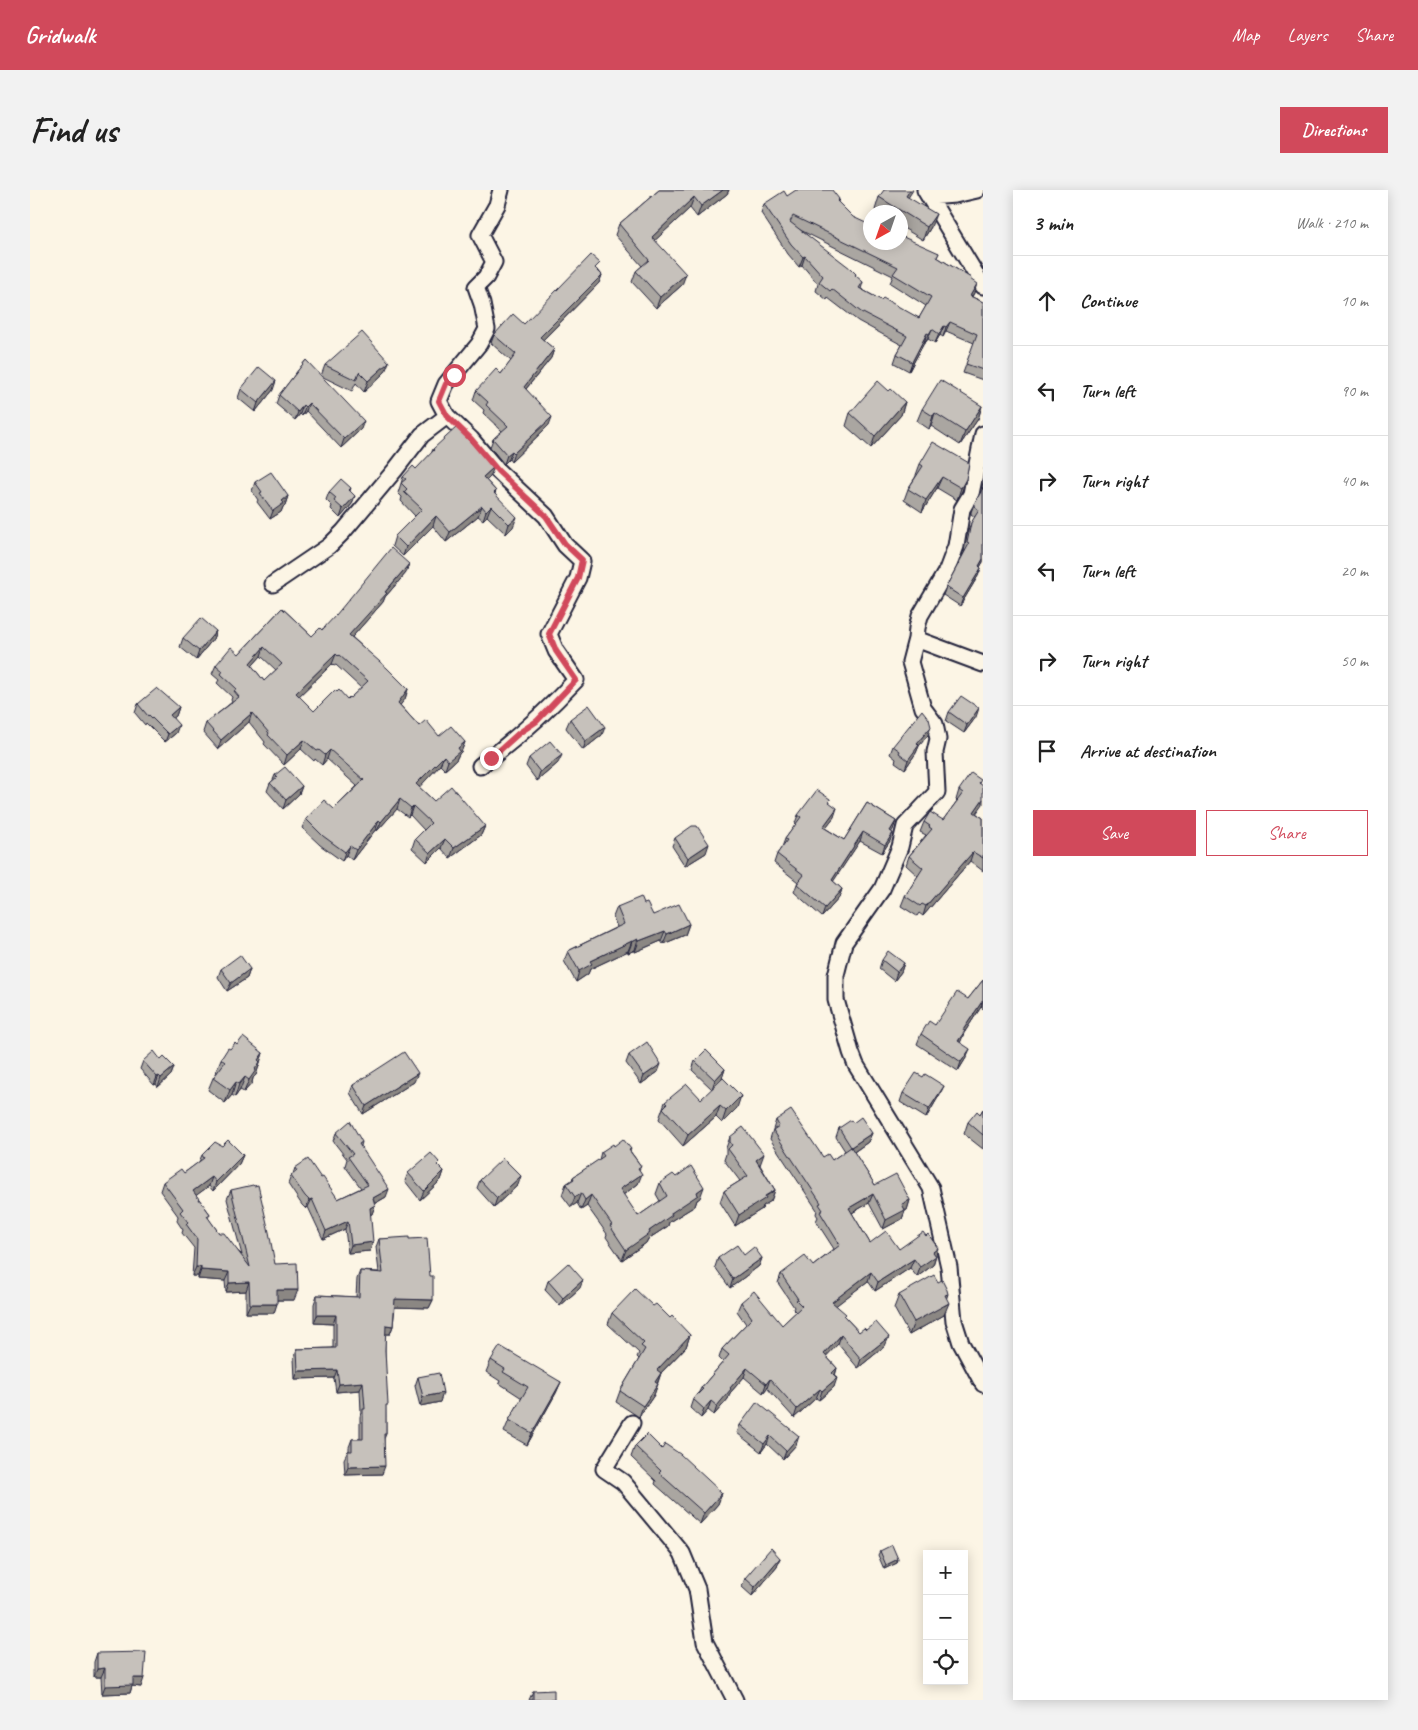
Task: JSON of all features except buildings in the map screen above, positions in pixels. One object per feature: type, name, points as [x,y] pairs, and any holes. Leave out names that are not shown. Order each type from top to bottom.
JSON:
[{"type":"street","points":[[480,766],[519,733],[537,721],[576,680],[556,651],[549,634],[578,578],[582,560],[565,544],[546,516],[498,471],[471,439],[447,416],[439,401],[446,384],[479,344],[487,329],[476,287],[486,277],[494,262],[480,235],[497,205],[501,190]]},
{"type":"street","points":[[927,194],[954,195],[976,190]]},
{"type":"street","points":[[927,194],[983,286]]},
{"type":"street","points":[[273,584],[329,546],[395,470],[422,435],[447,416]]},
{"type":"street","points":[[983,434],[971,494],[962,509],[956,546],[947,570],[920,616],[910,662],[924,708],[935,724],[938,739],[935,752],[937,792],[905,826],[900,847],[882,889],[844,944],[836,974],[836,1000],[856,1065],[931,1188],[949,1267],[954,1322],[961,1344],[983,1384]]},
{"type":"street","points":[[916,639],[983,664]]},
{"type":"street","points":[[632,1423],[604,1469],[623,1482],[682,1552],[697,1589],[705,1642],[735,1700]]},
{"type":"route","points":[[454,375],[446,384],[439,401],[447,416],[471,439],[498,471],[546,516],[565,544],[582,560],[578,578],[549,634],[556,651],[576,680],[537,721],[519,733],[491,758]]}]
